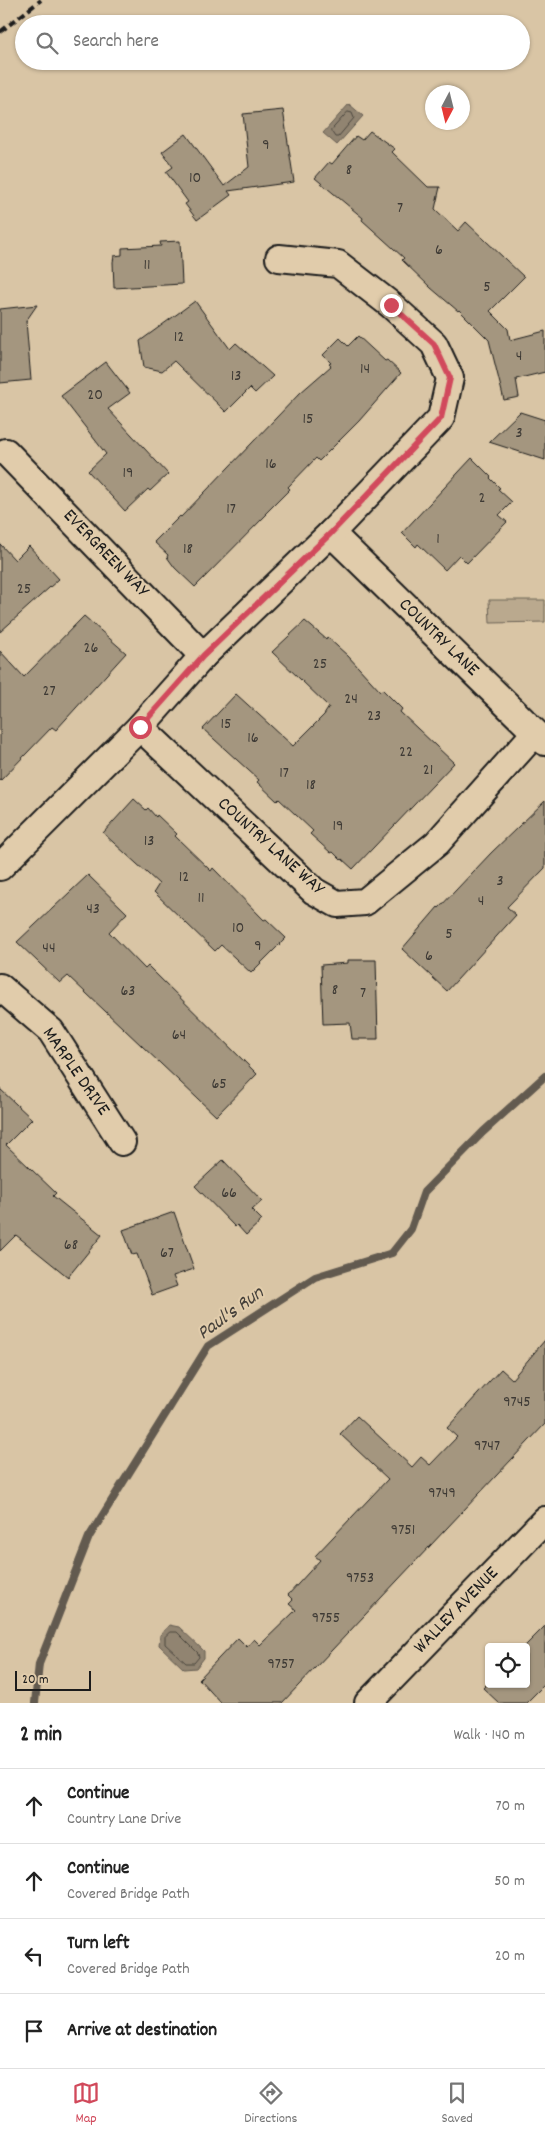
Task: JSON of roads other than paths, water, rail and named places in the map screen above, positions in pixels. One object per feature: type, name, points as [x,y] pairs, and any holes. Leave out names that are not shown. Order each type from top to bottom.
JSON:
[{"type":"street","points":[[0,867],[140,727],[203,656],[331,533],[441,418],[450,378],[434,344],[391,305],[338,264],[278,258]]},
{"type":"street","name":"EVERGREEN WAY","points":[[6,452],[203,656]]},
{"type":"street","name":"COUNTRY LANE","points":[[331,533],[540,738]]},
{"type":"street","name":"COUNTRY LANE WAY","points":[[140,727],[314,890],[336,904],[365,902],[437,843],[540,738]]},
{"type":"street","name":"MARPLE DRIVE","points":[[0,987],[50,1031],[122,1142]]},
{"type":"street","name":"WALLEY AVENUE","points":[[368,1703],[545,1520]]},
{"type":"water","points":[[349,104],[363,116],[337,145],[323,133]]},
{"type":"water","points":[[169,1625],[179,1627],[204,1651],[204,1658],[196,1668],[184,1669],[159,1645],[160,1635]]},
{"type":"waterway","name":"Paul's Run","points":[[35,1703],[39,1664],[89,1537],[208,1346],[315,1277],[392,1253],[411,1229],[424,1192],[483,1132],[545,1076]]},
{"type":"railway","points":[[22,15],[41,0]]},
{"type":"railway","points":[[0,32],[15,20]]}]
